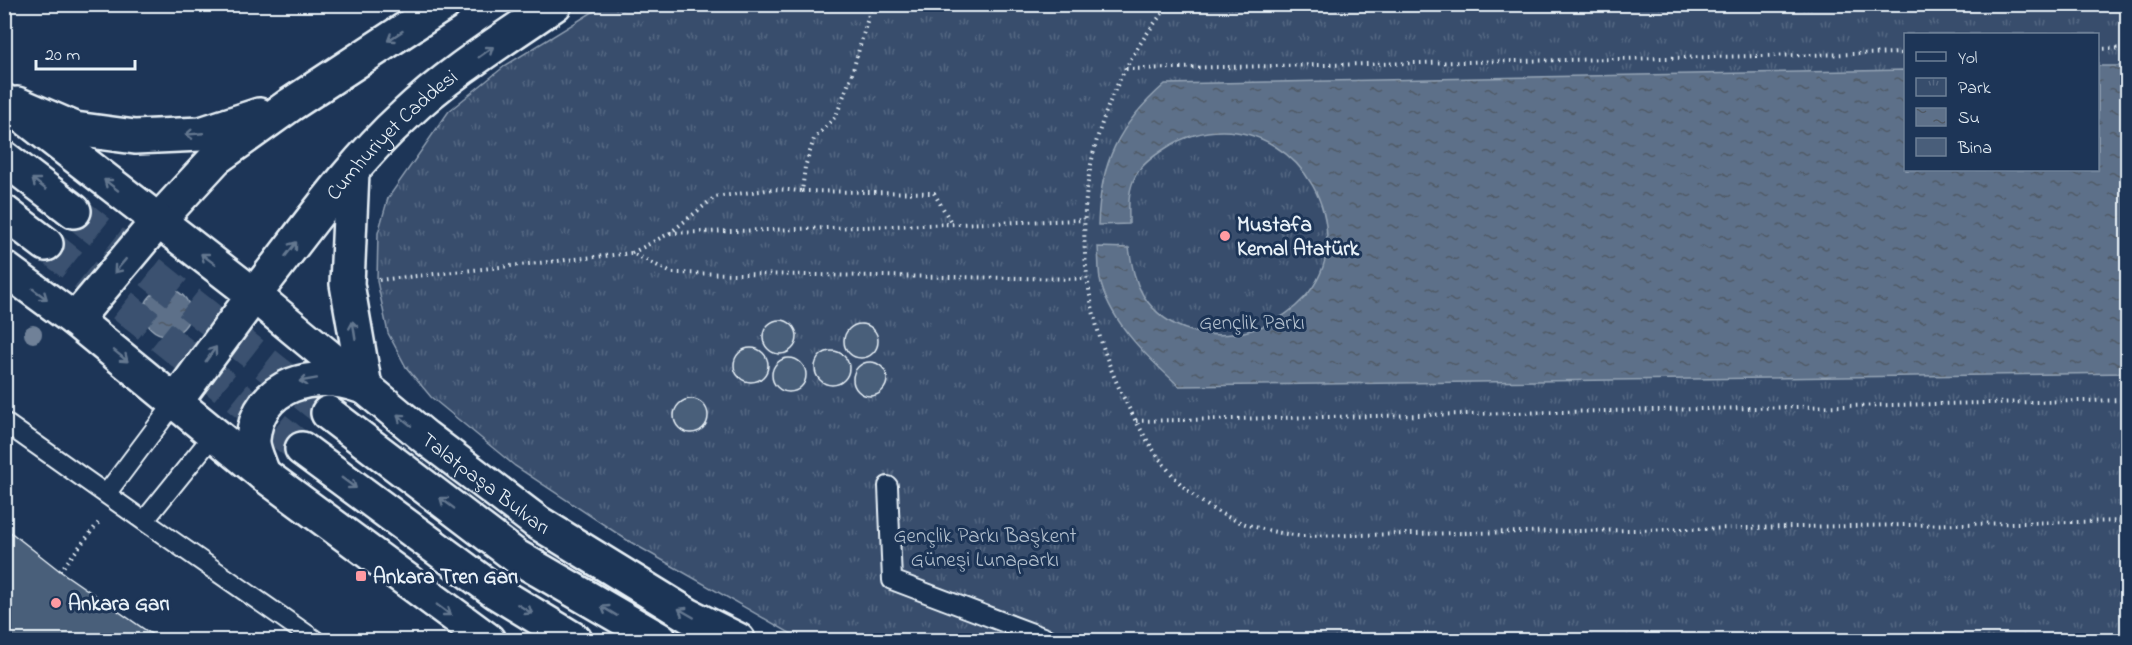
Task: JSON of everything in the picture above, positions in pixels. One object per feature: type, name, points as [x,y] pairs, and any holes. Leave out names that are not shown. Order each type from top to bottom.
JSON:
[{"type":"main road","points":[[75,320],[158,221],[216,158],[290,105],[444,4]]},
{"type":"main road","name":"Cumhuriyet Caddesi","points":[[176,401],[254,295],[352,171],[404,116],[463,68],[555,4]]},
{"type":"main road","points":[[4,100],[75,129],[135,137],[201,134],[290,105]]},
{"type":"main road","name":"Talatpaşa Bulvarı","points":[[4,100],[254,295],[365,387],[537,522],[688,615],[738,640]]},
{"type":"main road","points":[[4,158],[74,211]]},
{"type":"main road","points":[[263,474],[252,440],[262,411],[284,388],[298,381],[322,377],[341,379],[365,387],[347,284],[352,171]]},
{"type":"main road","points":[[4,212],[46,244]]},
{"type":"main road","points":[[4,268],[75,320],[263,474],[488,640]]},
{"type":"main road","name":"Talatpaşa Bulvarı","points":[[328,413],[518,557],[660,640]]},
{"type":"main road","points":[[302,449],[496,592],[575,640]]},
{"type":"lane","points":[[111,497],[176,401]]},
{"type":"lane","points":[[4,422],[315,640]]},
{"type":"lane","points":[[144,521],[215,433]]},
{"type":"lane","points":[[888,486],[892,580],[1049,640]]},
{"type":"path","points":[[802,191],[805,167],[814,139],[836,116],[852,77],[872,4]]},
{"type":"path","points":[[1170,4],[1156,20],[1126,69],[1098,135],[1089,177],[1084,220],[1086,279],[1102,347],[1116,385],[1136,421],[1163,466],[1202,502],[1225,516],[1249,526],[1301,536],[2127,521]]},
{"type":"path","points":[[2099,49],[2127,48]]},
{"type":"path","points":[[1126,69],[1904,53]]},
{"type":"path","points":[[347,284],[632,253],[670,234],[715,197],[774,189],[934,193],[952,224]]},
{"type":"path","points":[[670,234],[1084,220]]},
{"type":"path","points":[[632,253],[672,273],[1086,279]]},
{"type":"path","points":[[1136,421],[2127,400]]},
{"type":"path","points":[[60,570],[111,497]]},
{"type":"green space","name":"Gençlik Parkı","points":[[604,5],[2127,5],[2127,640],[802,640],[627,540],[515,466],[431,397],[406,367],[388,333],[377,281],[378,233],[388,198],[449,111],[506,65]]},
{"type":"water","points":[[2099,66],[2127,66],[2127,373],[1179,386],[1133,340],[1114,313],[1100,280],[1098,247],[1129,248],[1134,272],[1143,295],[1165,318],[1192,331],[1222,335],[1252,330],[1281,317],[1304,298],[1320,273],[1327,243],[1323,213],[1313,186],[1296,163],[1275,146],[1250,135],[1223,131],[1194,135],[1166,148],[1145,163],[1133,181],[1130,193],[1129,224],[1098,225],[1103,183],[1115,147],[1135,115],[1165,84],[1904,70],[1904,171],[2099,171]]},
{"type":"water","points":[[167,289],[183,296],[190,312],[183,328],[167,335],[151,328],[144,312],[151,296]]},
{"type":"building","points":[[780,320],[792,325],[797,337],[792,349],[780,354],[768,349],[763,337],[768,325]]},
{"type":"building","points":[[861,324],[873,329],[878,341],[873,353],[861,358],[849,353],[844,341],[849,329]]},
{"type":"building","points":[[751,348],[763,353],[768,365],[763,377],[751,382],[739,377],[734,365],[739,353]]},
{"type":"building","points":[[832,351],[844,356],[849,368],[844,380],[832,385],[820,380],[815,368],[820,356]]},
{"type":"building","points":[[789,358],[801,363],[806,375],[801,387],[789,392],[777,387],[772,375],[777,363]]},
{"type":"building","points":[[870,362],[882,367],[887,379],[882,391],[870,396],[858,391],[853,379],[858,367]]},
{"type":"building","points":[[691,399],[703,404],[708,416],[703,428],[691,433],[679,428],[674,416],[679,404]]},
{"type":"building","name":"Ankara Garı","points":[[4,527],[60,571],[154,636],[151,640],[4,640]]},
{"type":"tunnel","points":[[74,211],[328,413]]},
{"type":"tunnel","points":[[46,244],[302,449]]},
{"type":"place","name":"Mustafa Kemal Atatürk","points":[[1225,236]]},
{"type":"place","name":"Ankara Tren Garı","points":[[361,576]]},
{"type":"place","name":"Ankara Garı","points":[[56,603]]},
{"type":"park label","name":"Gençlik Parkı Başkent Güneşi Lunaparkı","points":[[985,547]]}]
